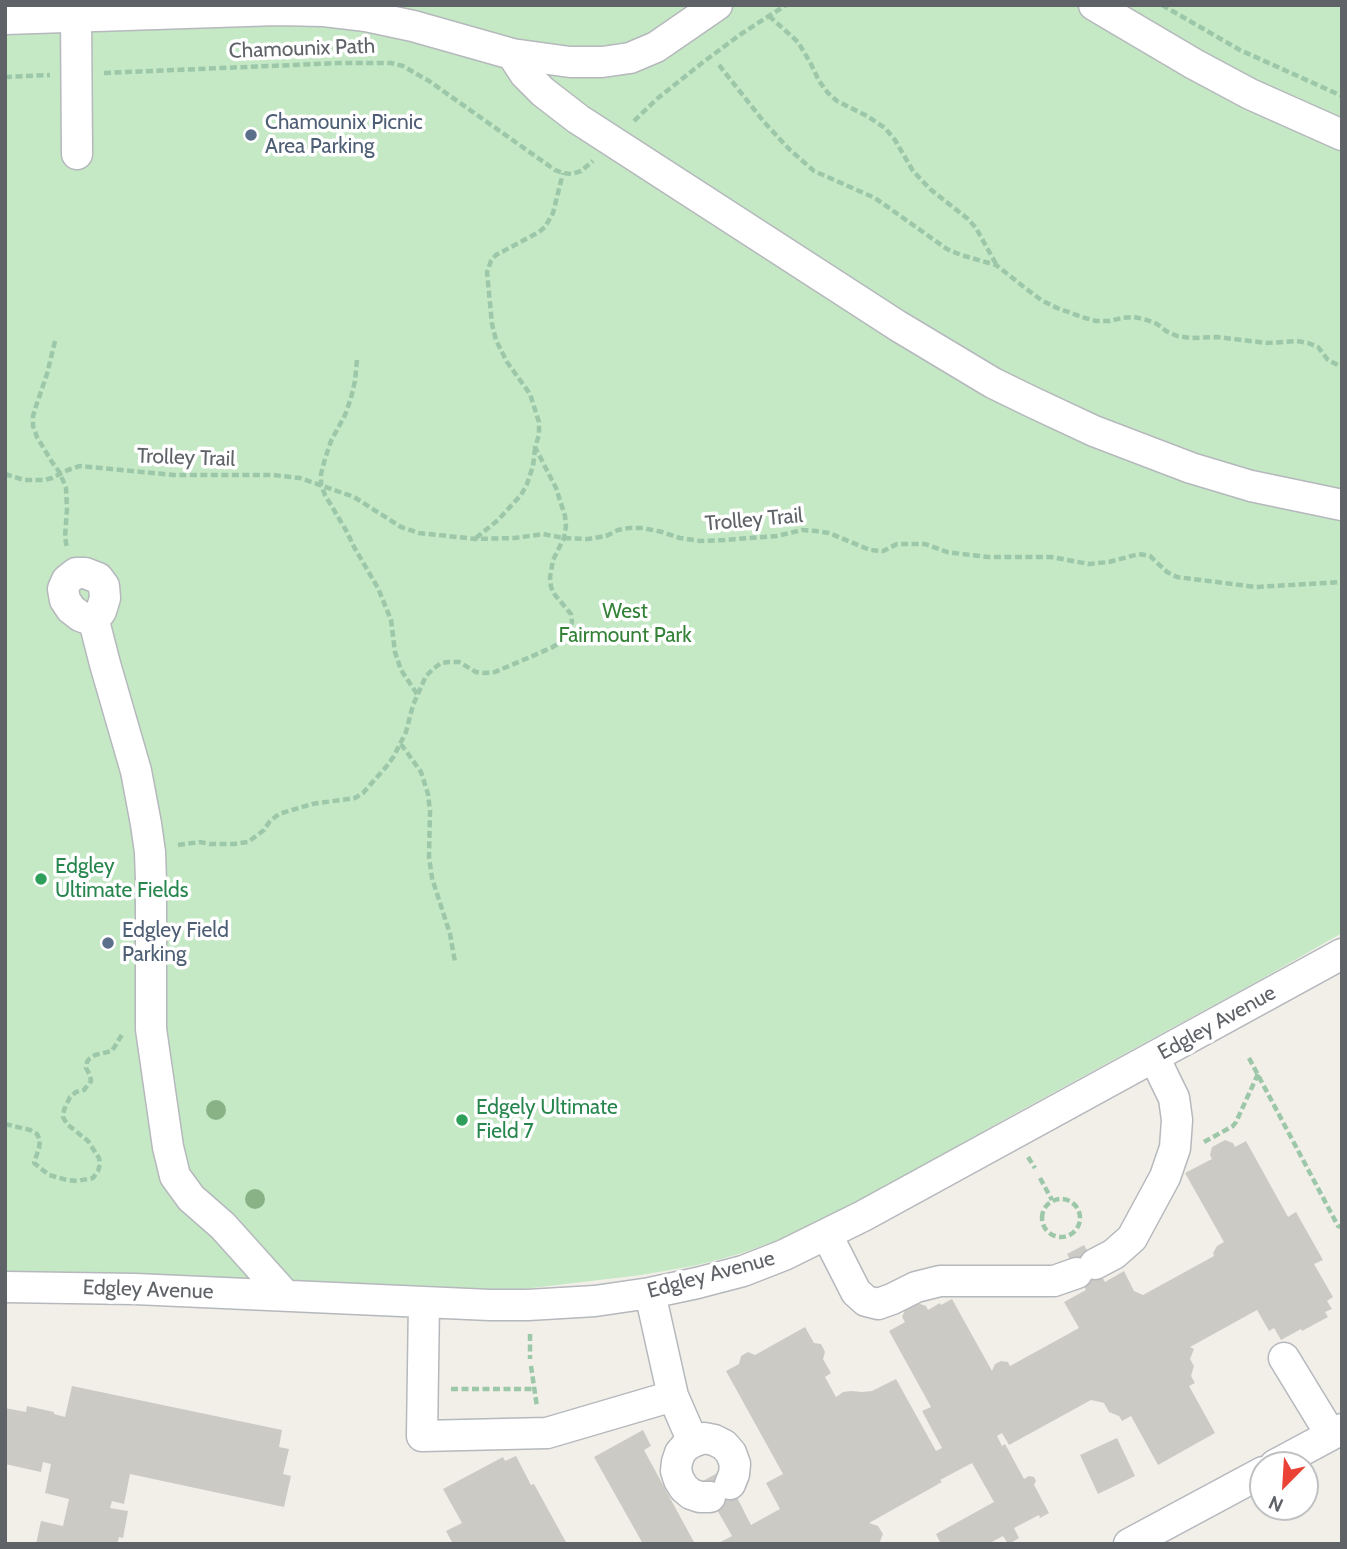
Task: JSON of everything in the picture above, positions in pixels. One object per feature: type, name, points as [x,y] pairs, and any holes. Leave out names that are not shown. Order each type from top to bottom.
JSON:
[{"type":"street","points":[[5,19],[277,10],[324,11],[413,26],[512,54],[570,62],[602,62],[631,58],[656,47],[717,5]]},
{"type":"street","points":[[1094,5],[1158,44],[1250,94],[1342,135]]},
{"type":"street","points":[[76,16],[77,154]]},
{"type":"street","points":[[512,54],[524,74],[578,119],[898,326],[993,383],[1094,430],[1191,468],[1251,486],[1342,505]]},
{"type":"street","points":[[76,573],[98,578],[104,586],[106,598],[94,621],[136,771],[146,824],[150,852],[150,1029],[175,1176],[191,1198],[223,1226],[285,1295]]},
{"type":"street","name":"Edgley Avenue","points":[[5,1287],[108,1288],[537,1305],[595,1301],[697,1283],[784,1255],[827,1235],[1342,954]]},
{"type":"street","points":[[827,1235],[856,1292],[866,1301],[878,1304],[916,1287],[940,1282],[1054,1281],[1114,1254],[1132,1238],[1165,1177],[1175,1148],[1177,1120],[1174,1098],[1154,1057]]},
{"type":"street","points":[[650,1293],[673,1396],[693,1441]]},
{"type":"street","points":[[424,1302],[422,1436],[547,1433],[673,1396]]},
{"type":"street","points":[[1284,1358],[1337,1432],[1301,1451]]},
{"type":"street","points":[[704,1438],[714,1440],[724,1445],[731,1453],[735,1464],[734,1474],[720,1491],[700,1497],[691,1494],[679,1480],[676,1471],[680,1453],[693,1441],[704,1438]]},
{"type":"street","points":[[1129,1544],[1249,1480]]},
{"type":"path","points":[[634,121],[658,97],[702,63],[786,5]]},
{"type":"path","points":[[1162,5],[1240,50],[1342,96]]},
{"type":"path","points":[[769,16],[799,42],[828,93],[837,101],[885,128],[895,140],[912,172],[968,219],[976,228],[996,265]]},
{"type":"path","name":"Chamounix Path","points":[[5,76],[391,63],[429,81],[563,173]]},
{"type":"path","points":[[719,65],[772,131],[814,170],[875,198],[947,248],[996,265],[1041,300],[1096,321],[1134,317],[1157,324],[1177,336],[1217,337],[1267,344],[1297,341],[1308,343],[1318,347],[1328,360],[1342,367]]},
{"type":"path","points":[[476,539],[521,495],[533,466],[539,435],[539,422],[530,394],[496,341],[487,272],[496,255],[545,227],[553,213],[563,173],[581,171],[596,159]]},
{"type":"path","points":[[55,341],[33,416],[33,426],[37,437],[61,473],[66,488],[65,537],[76,573]]},
{"type":"path","points":[[357,360],[351,398],[324,459],[321,485],[378,588],[391,620],[397,660],[417,694]]},
{"type":"path","points":[[150,852],[200,842],[248,842],[279,814],[312,804],[355,798],[363,793],[386,767],[401,744],[417,694],[426,676],[433,669],[441,663],[458,662],[476,671],[495,672],[562,641],[572,622],[571,614],[555,596],[550,577],[553,560],[564,538],[566,526],[556,488],[535,447]]},
{"type":"path","name":"Trolley Trail","points":[[5,474],[24,480],[44,480],[80,466],[184,476],[273,475],[300,478],[354,497],[401,527],[419,533],[476,539],[544,534],[588,539],[606,536],[618,530],[643,528],[700,541],[777,536],[803,530],[829,533],[870,550],[883,551],[897,544],[925,544],[962,554],[1051,557],[1089,564],[1139,554],[1150,556],[1167,572],[1177,577],[1256,587],[1342,582]]},
{"type":"path","points":[[401,744],[421,772],[428,794],[432,878],[450,934],[455,962]]},
{"type":"path","points":[[5,1125],[37,1133],[40,1140],[34,1163],[49,1175],[77,1181],[93,1178],[98,1171],[99,1158],[88,1141],[73,1130],[63,1117],[66,1105],[70,1097],[83,1090],[91,1081],[86,1068],[89,1059],[94,1055],[112,1051],[122,1034],[129,1030],[150,1029]]},
{"type":"path","points":[[1249,1058],[1338,1226],[1342,1227]]},
{"type":"path","points":[[1200,1145],[1233,1126],[1258,1074]]},
{"type":"path","points":[[1040,1178],[1052,1200]]},
{"type":"path","points":[[1060,1198],[1076,1205],[1080,1222],[1077,1230],[1070,1235],[1061,1238],[1046,1231],[1041,1214],[1052,1200],[1060,1198]]},
{"type":"path","points":[[531,1366],[535,1398]]},
{"type":"path","points":[[440,1390],[534,1390]]},
{"type":"green space","name":"West Fairmount Park","points":[[5,5],[1342,5],[1342,933],[859,1202],[790,1236],[717,1260],[641,1275],[490,1293],[5,1275]]},
{"type":"building","points":[[1225,1140],[1233,1143],[1235,1147],[1246,1141],[1288,1217],[1296,1212],[1323,1260],[1314,1264],[1333,1297],[1327,1301],[1332,1309],[1325,1312],[1328,1317],[1281,1340],[1274,1328],[1269,1331],[1257,1310],[1190,1347],[1194,1349],[1190,1359],[1194,1366],[1191,1376],[1195,1383],[1189,1386],[1215,1433],[1158,1465],[1131,1416],[1122,1421],[1119,1416],[1109,1412],[1104,1403],[1091,1400],[1009,1445],[1002,1433],[997,1436],[1002,1446],[1005,1444],[1024,1479],[1034,1477],[1034,1485],[1049,1513],[1040,1518],[1039,1515],[1014,1528],[1019,1538],[1009,1544],[1003,1536],[988,1544],[941,1544],[936,1534],[994,1502],[972,1463],[869,1523],[878,1526],[883,1534],[879,1544],[717,1544],[732,1536],[701,1482],[723,1470],[751,1525],[780,1509],[766,1483],[783,1474],[726,1371],[739,1364],[741,1356],[748,1352],[755,1355],[805,1327],[814,1343],[821,1344],[825,1352],[823,1359],[831,1373],[825,1377],[836,1397],[843,1392],[872,1391],[896,1379],[936,1451],[942,1448],[922,1411],[931,1407],[889,1331],[905,1322],[902,1317],[905,1310],[917,1303],[926,1306],[928,1310],[952,1299],[992,1371],[995,1364],[1001,1361],[1008,1362],[1010,1366],[1079,1328],[1064,1302],[1086,1290],[1067,1254],[1084,1245],[1105,1282],[1124,1271],[1134,1291],[1143,1295],[1214,1256],[1217,1246],[1224,1242],[1185,1173],[1212,1159],[1212,1147]]},
{"type":"building","points":[[72,1386],[282,1430],[279,1447],[289,1449],[283,1474],[291,1476],[284,1507],[130,1474],[124,1504],[112,1501],[110,1508],[128,1511],[123,1538],[119,1537],[117,1544],[36,1544],[41,1521],[63,1526],[69,1499],[45,1493],[51,1464],[43,1462],[41,1472],[5,1464],[5,1408],[26,1412],[27,1406],[65,1417]]},
{"type":"building","points":[[643,1430],[651,1446],[644,1450],[695,1544],[643,1544],[594,1457]]},
{"type":"building","points":[[1117,1438],[1135,1476],[1098,1494],[1080,1455]]},
{"type":"building","points":[[516,1456],[567,1544],[453,1544],[446,1531],[462,1523],[443,1489],[503,1457],[505,1461]]},
{"type":"place","name":"Chamounix Picnic Area Parking","points":[[251,135]]},
{"type":"place","name":"Edgley Ultimate Fields","points":[[41,879]]},
{"type":"place","name":"Edgley Field Parking","points":[[108,943]]},
{"type":"place","name":"Edgely Ultimate Field 7","points":[[462,1120]]}]
